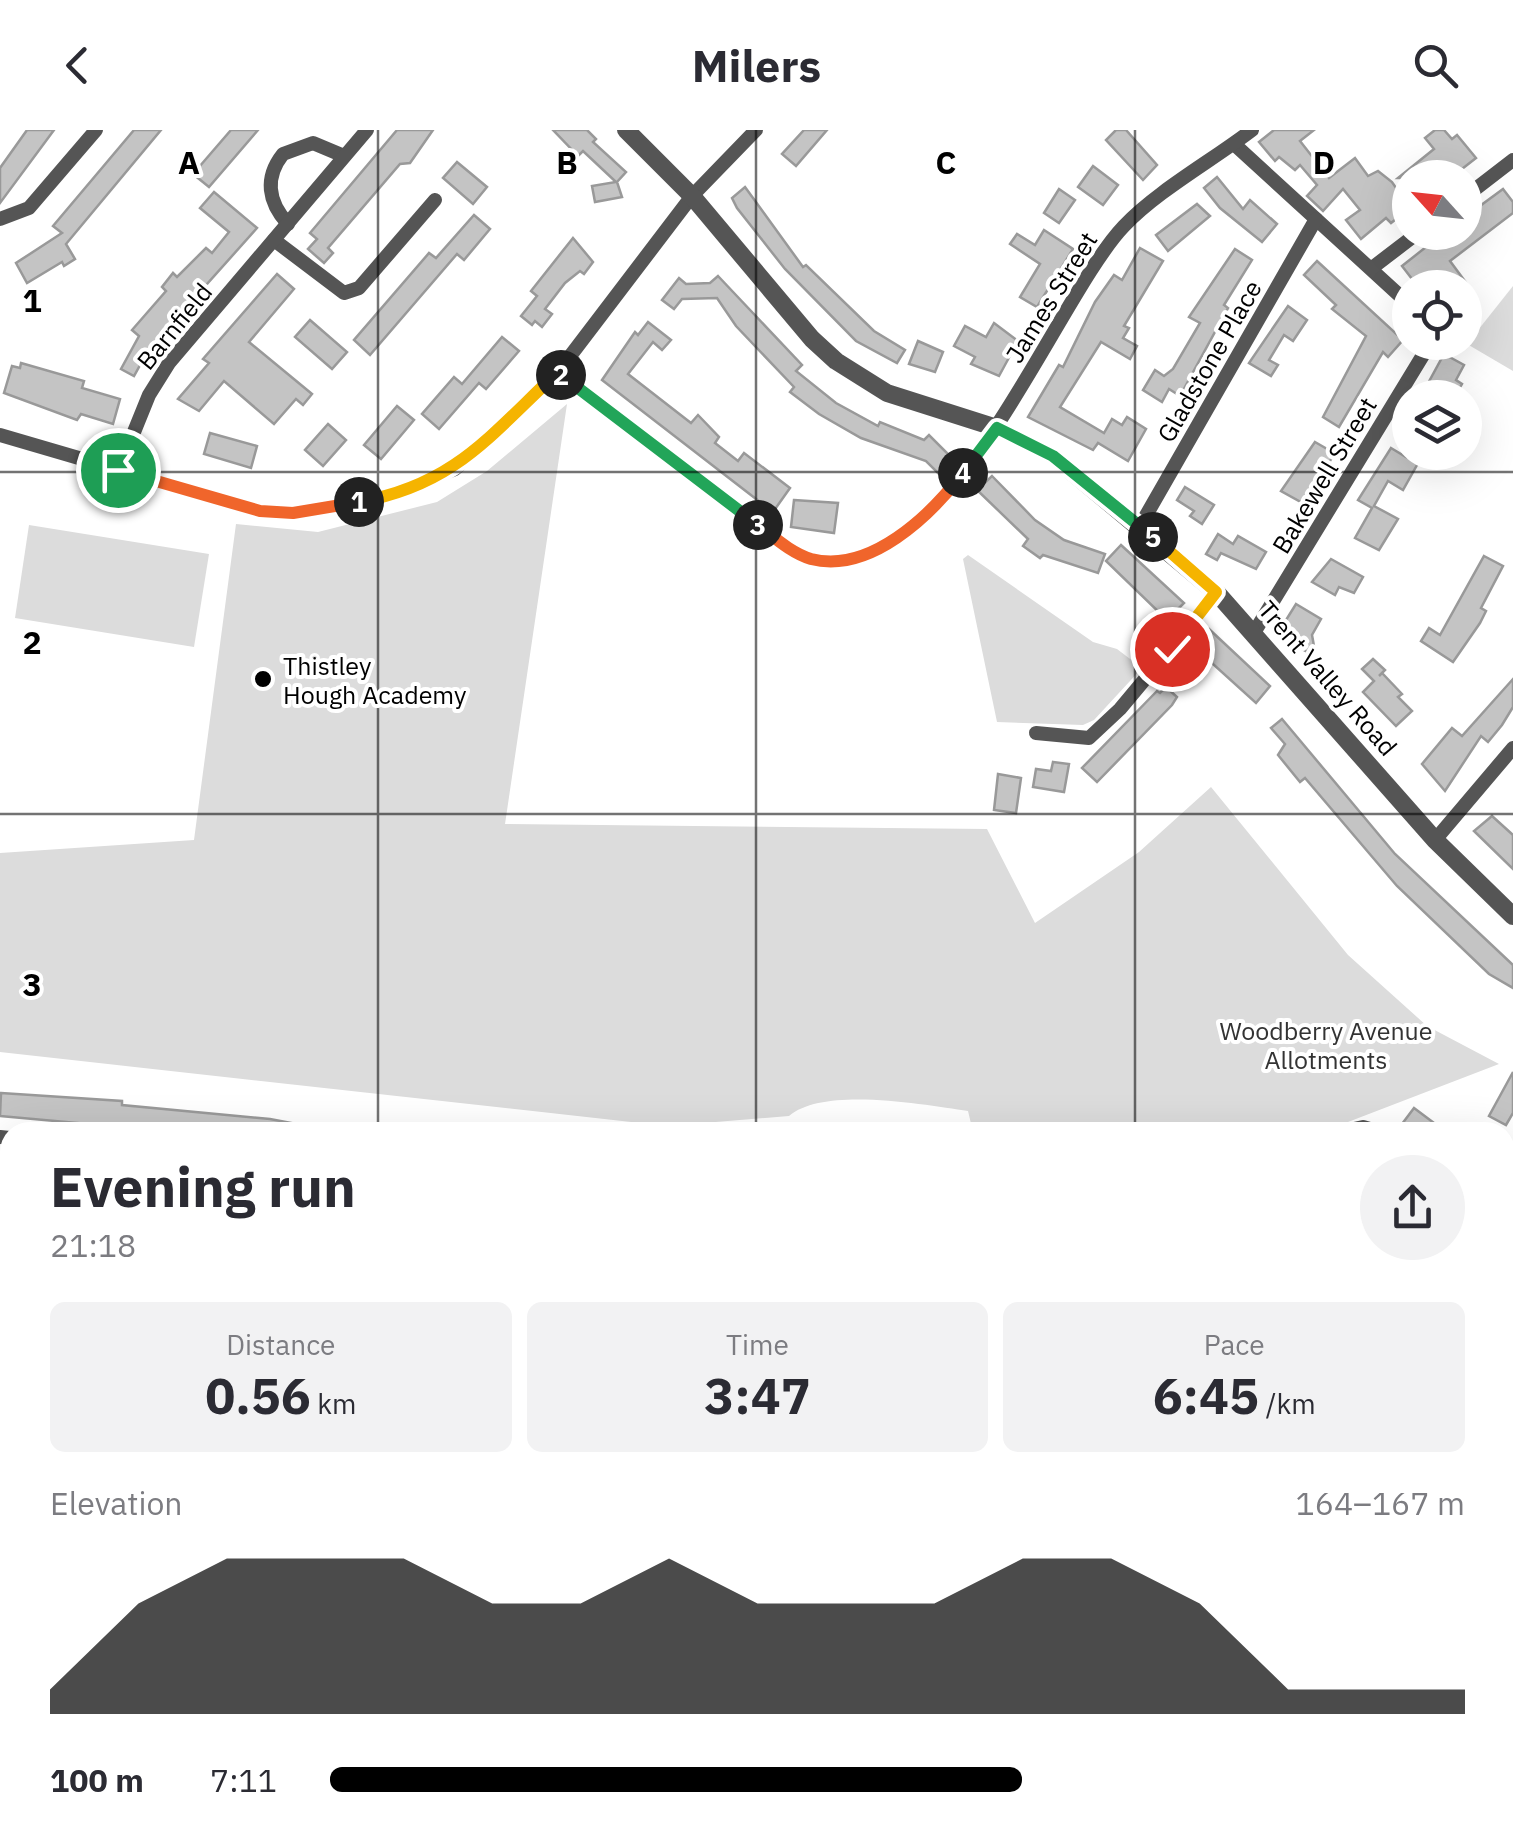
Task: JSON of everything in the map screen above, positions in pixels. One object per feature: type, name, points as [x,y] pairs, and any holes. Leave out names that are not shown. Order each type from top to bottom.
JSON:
[{"type":"street","points":[[0,219],[29,208],[96,130]]},
{"type":"street","name":"Barnfield","points":[[118,470],[149,394],[169,363],[367,130]]},
{"type":"street","name":"Trent Valley Road","points":[[626,130],[692,196],[781,304],[836,361],[887,393],[997,428],[1053,456],[1216,592],[1255,631],[1435,840],[1513,916]]},
{"type":"street","points":[[0,435],[260,511],[293,513],[384,498],[454,469],[558,372],[692,196],[756,130]]},
{"type":"street","name":"James Street","points":[[558,372],[795,552],[834,562],[864,555],[922,516],[956,483],[997,428],[1125,224],[1252,130]]},
{"type":"street","points":[[288,224],[272,204],[270,189],[270,175],[283,154],[313,144],[344,156]]},
{"type":"street","points":[[1234,144],[1392,287]]},
{"type":"street","points":[[1482,184],[1513,160]]},
{"type":"street","points":[[274,240],[344,293],[358,288],[435,200]]},
{"type":"street","name":"Gladstone Place","points":[[1140,526],[1316,219]]},
{"type":"street","points":[[1372,268],[1396,250]]},
{"type":"street","name":"Bakewell Street","points":[[1255,631],[1420,360]]},
{"type":"street","points":[[1036,733],[1089,738],[1120,709],[1216,592]]},
{"type":"street","points":[[1435,840],[1513,748]]},
{"type":"green space","points":[[1513,286],[1513,371],[1482,353],[1482,325]]},
{"type":"green space","name":"Woodberry Avenue Allotments","points":[[567,404],[505,824],[987,829],[1035,923],[1139,852],[1211,787],[1348,955],[1427,1026],[1499,1064],[1348,1122],[971,1122],[968,1111],[850,1100],[805,1107],[789,1116],[716,1122],[631,1122],[0,1052],[0,853],[194,840],[236,524],[318,532],[437,502],[487,471]]},
{"type":"green space","points":[[29,525],[209,554],[194,647],[15,618]]},
{"type":"green space","points":[[968,555],[1093,642],[1117,649],[1142,668],[1094,720],[1083,725],[997,722],[963,559]]},
{"type":"building","points":[[27,130],[54,130],[0,203],[0,168]]},
{"type":"building","points":[[134,130],[161,130],[66,244],[75,259],[64,266],[62,262],[27,283],[16,263],[62,233],[53,226]]},
{"type":"building","points":[[231,130],[258,130],[209,187],[193,174]]},
{"type":"building","points":[[397,130],[433,130],[410,163],[400,164],[328,248],[333,253],[324,263],[308,249],[317,239],[310,233]]},
{"type":"building","points":[[553,130],[587,130],[596,139],[593,142],[626,172],[617,182],[622,197],[595,202],[592,186],[616,182],[583,151],[578,156]]},
{"type":"building","points":[[804,130],[827,130],[796,166],[782,154]]},
{"type":"building","points":[[1116,130],[1126,130],[1157,165],[1143,180],[1106,140]]},
{"type":"building","points":[[1274,130],[1314,130],[1300,141],[1329,178],[1355,158],[1368,176],[1378,171],[1392,182],[1392,222],[1386,218],[1361,239],[1346,220],[1360,210],[1343,189],[1323,211],[1307,196],[1317,185],[1300,165],[1295,170],[1279,157],[1275,161],[1259,142]]},
{"type":"building","points":[[1435,130],[1444,130],[1452,139],[1457,135],[1476,158],[1420,160],[1434,149],[1425,138]]},
{"type":"building","points":[[457,162],[487,187],[473,204],[443,178]]},
{"type":"building","points":[[1093,166],[1118,185],[1103,205],[1078,187]]},
{"type":"building","points":[[1217,177],[1243,209],[1250,200],[1277,224],[1262,242],[1220,208],[1204,188]]},
{"type":"building","points":[[745,187],[803,267],[806,265],[874,331],[905,350],[897,363],[856,341],[785,269],[732,198]]},
{"type":"building","points":[[1059,189],[1075,200],[1059,223],[1044,213]]},
{"type":"building","points":[[1503,189],[1513,202],[1513,213],[1482,237],[1482,204]]},
{"type":"building","points":[[214,192],[257,228],[149,349],[134,376],[121,369],[139,336],[132,330],[166,291],[162,287],[173,273],[177,277],[206,248],[212,253],[229,232],[200,208]]},
{"type":"building","points":[[1197,204],[1210,216],[1168,251],[1156,235]]},
{"type":"building","points":[[474,215],[490,229],[464,260],[457,254],[370,355],[354,340],[429,253],[436,258]]},
{"type":"building","points":[[1044,230],[1073,249],[1037,307],[1020,297],[1040,264],[1010,244],[1017,234],[1035,245]]},
{"type":"building","points":[[573,238],[593,262],[584,274],[580,271],[565,283],[545,309],[552,314],[542,327],[535,321],[532,325],[521,316],[537,296],[531,291]]},
{"type":"building","points":[[1140,248],[1163,261],[1124,326],[1129,328],[1123,338],[1137,346],[1130,359],[1101,342],[1060,407],[1104,433],[1112,419],[1122,425],[1127,417],[1146,429],[1128,461],[1098,443],[1093,450],[1028,417],[1059,365],[1063,367],[1095,302],[1114,275],[1122,280]]},
{"type":"building","points":[[1235,249],[1252,260],[1224,305],[1228,308],[1180,396],[1169,389],[1162,402],[1143,390],[1155,370],[1164,376],[1173,369],[1200,323],[1189,317]]},
{"type":"building","points":[[1422,250],[1464,250],[1450,261],[1457,270],[1405,270],[1402,266]]},
{"type":"building","points":[[1317,261],[1392,330],[1392,352],[1388,357],[1383,352],[1339,427],[1323,417],[1366,336],[1332,309],[1336,305],[1304,275]]},
{"type":"building","points":[[277,274],[294,289],[249,342],[312,394],[303,405],[296,399],[274,424],[224,381],[199,411],[178,399],[209,363],[203,359]]},
{"type":"building","points":[[718,276],[802,365],[796,371],[836,403],[878,426],[880,422],[924,440],[929,435],[954,460],[940,475],[926,461],[861,438],[819,414],[790,392],[794,387],[736,326],[717,298],[682,299],[674,309],[662,300],[679,278],[686,284],[710,283]]},
{"type":"building","points":[[1288,306],[1307,320],[1293,341],[1284,335],[1269,360],[1278,365],[1271,376],[1249,363]]},
{"type":"building","points":[[310,320],[347,352],[332,369],[295,337]]},
{"type":"building","points":[[648,322],[671,340],[662,350],[653,342],[628,374],[691,423],[698,415],[719,437],[715,443],[738,461],[744,453],[790,488],[773,512],[602,380],[635,332],[638,335]]},
{"type":"building","points":[[994,323],[1018,341],[999,376],[971,364],[975,357],[954,346],[965,326],[986,337]]},
{"type":"building","points":[[502,337],[519,351],[486,389],[479,383],[439,429],[422,414],[454,377],[462,384]]},
{"type":"building","points":[[918,341],[943,352],[935,372],[909,364]]},
{"type":"building","points":[[1441,360],[1464,365],[1456,380],[1430,380]]},
{"type":"building","points":[[21,363],[84,381],[82,388],[120,399],[113,424],[81,414],[77,420],[4,393],[12,366],[20,368]]},
{"type":"building","points":[[397,406],[414,420],[381,459],[364,445]]},
{"type":"building","points":[[328,424],[346,440],[323,466],[305,450]]},
{"type":"building","points":[[210,433],[257,446],[251,468],[204,454]]},
{"type":"building","points":[[1315,442],[1334,453],[1308,506],[1281,491]]},
{"type":"building","points":[[1391,448],[1392,470],[1414,470],[1403,490],[1388,481],[1374,506],[1398,519],[1379,550],[1355,538],[1372,508],[1358,500]]},
{"type":"building","points":[[992,476],[1035,520],[1064,540],[1105,554],[1098,573],[1043,555],[1040,558],[1023,546],[1028,539],[977,490]]},
{"type":"building","points":[[1185,487],[1214,505],[1202,524],[1190,516],[1194,511],[1177,500]]},
{"type":"building","points":[[794,500],[838,503],[834,533],[791,527]]},
{"type":"building","points":[[1218,534],[1233,544],[1238,536],[1266,552],[1256,569],[1221,553],[1217,560],[1206,554]]},
{"type":"building","points":[[1121,545],[1184,603],[1167,620],[1106,561]]},
{"type":"building","points":[[1484,556],[1503,566],[1481,608],[1486,611],[1480,623],[1453,662],[1421,641],[1429,628],[1440,635]]},
{"type":"building","points":[[1331,559],[1363,577],[1354,593],[1339,587],[1335,595],[1312,582]]},
{"type":"building","points":[[1296,604],[1321,619],[1312,635],[1314,646],[1309,653],[1292,643],[1296,637],[1281,628]]},
{"type":"building","points":[[1209,629],[1270,686],[1256,703],[1193,646]]},
{"type":"building","points":[[1373,659],[1412,711],[1396,726],[1363,692],[1374,681],[1362,669]]},
{"type":"building","points":[[1513,679],[1513,707],[1488,742],[1481,736],[1445,791],[1422,764],[1452,728],[1462,736]]},
{"type":"building","points":[[1166,687],[1177,697],[1172,705],[1097,782],[1082,768],[1157,691],[1160,693]]},
{"type":"building","points":[[1282,719],[1395,854],[1513,965],[1513,988],[1489,974],[1397,886],[1305,778],[1300,782],[1278,755],[1285,744],[1271,728]]},
{"type":"building","points":[[1053,762],[1069,764],[1064,792],[1033,787],[1036,769],[1051,771]]},
{"type":"building","points":[[998,774],[1021,778],[1016,813],[994,810]]},
{"type":"building","points":[[1492,816],[1513,835],[1513,869],[1474,831]]},
{"type":"building","points":[[1513,1072],[1513,1113],[1508,1122],[1489,1116]]},
{"type":"building","points":[[1,1093],[122,1101],[122,1105],[286,1122],[66,1122],[0,1116]]},
{"type":"building","points":[[1414,1108],[1433,1122],[1404,1122]]},
{"type":"place","name":"Thistley Hough Academy","points":[[263,679]]},
{"type":"route","points":[[118,470],[260,511],[293,513],[384,498],[454,469],[558,372],[795,552],[834,562],[864,555],[922,516],[956,483],[997,428],[1053,456],[1088,482],[1216,592],[1172,649]]}]
